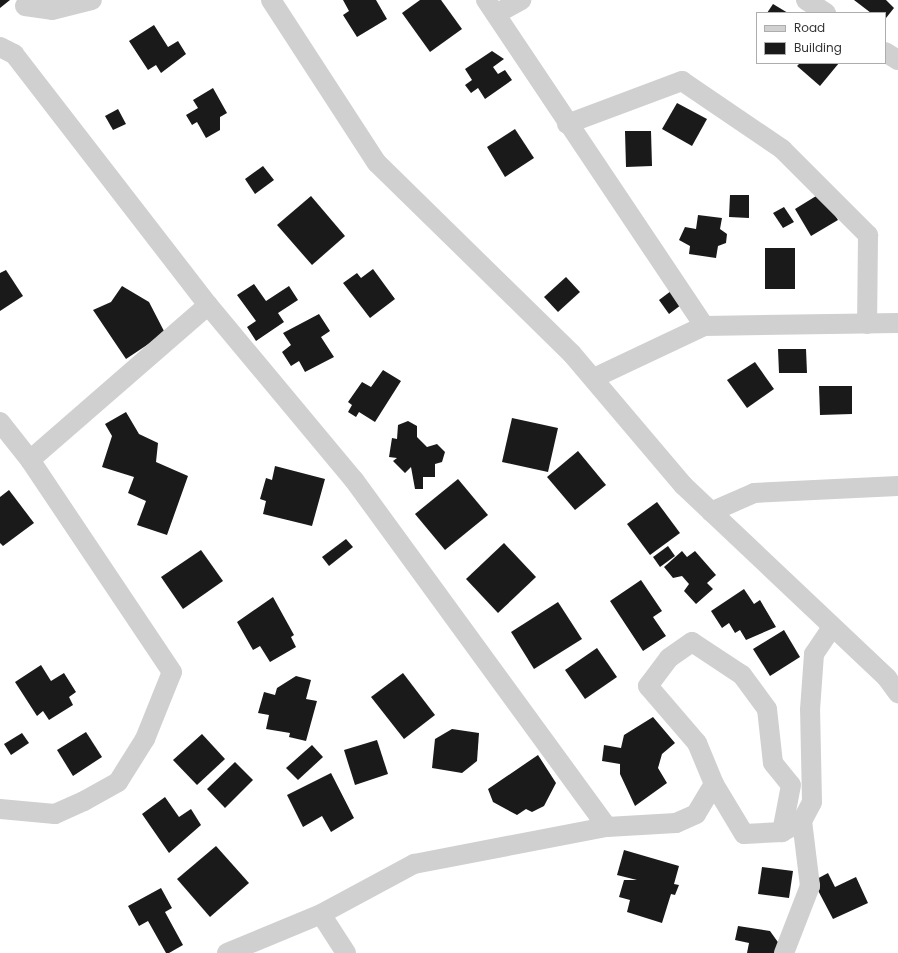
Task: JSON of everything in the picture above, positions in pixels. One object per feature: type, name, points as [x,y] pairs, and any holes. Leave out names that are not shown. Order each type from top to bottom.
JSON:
[{"type":"street","points":[[25,6],[52,10],[92,0]]},
{"type":"street","points":[[271,0],[377,163],[594,378],[683,485],[832,627],[894,681]]},
{"type":"street","points":[[521,0],[491,7],[567,124],[704,326]]},
{"type":"street","points":[[806,0],[824,12]]},
{"type":"street","points":[[0,47],[14,54],[208,305],[354,480],[607,827]]},
{"type":"street","points":[[886,53],[898,60]]},
{"type":"street","points":[[567,124],[682,81],[782,149],[868,235],[867,324]]},
{"type":"street","points":[[30,460],[208,305]]},
{"type":"street","points":[[594,378],[704,326],[898,324]]},
{"type":"street","points":[[0,422],[30,460],[172,672],[145,739],[118,782],[55,814],[0,809]]},
{"type":"street","points":[[711,512],[754,492],[898,486]]},
{"type":"street","points":[[782,832],[791,785],[773,763],[767,709],[742,675],[692,642],[669,658],[648,686],[697,743],[714,784],[744,834],[782,832],[802,821],[812,802],[810,710],[814,654],[832,627]]},
{"type":"street","points":[[227,953],[321,914],[414,864],[607,827],[676,823],[696,814],[714,784]]},
{"type":"street","points":[[784,953],[810,886],[802,821]]},
{"type":"street","points":[[321,914],[346,953]]},
{"type":"building","points":[[0,0],[10,0],[0,8]]},
{"type":"building","points":[[343,0],[376,0],[387,19],[357,37],[343,15],[349,11]]},
{"type":"building","points":[[420,0],[441,0],[462,29],[430,52],[402,13]]},
{"type":"building","points":[[854,0],[886,0],[894,8],[886,18],[886,12],[870,12]]},
{"type":"building","points":[[773,4],[786,12],[768,12]]},
{"type":"building","points":[[154,25],[168,47],[178,41],[186,54],[161,73],[156,65],[148,70],[129,41]]},
{"type":"building","points":[[492,51],[504,59],[493,67],[498,74],[505,70],[512,80],[485,99],[478,88],[471,93],[465,85],[472,80],[465,69]]},
{"type":"building","points":[[799,64],[838,64],[820,86],[797,66]]},
{"type":"building","points":[[213,88],[227,113],[220,117],[220,130],[206,138],[197,122],[192,125],[186,115],[198,108],[193,100]]},
{"type":"building","points":[[677,103],[707,119],[692,146],[662,129]]},
{"type":"building","points":[[118,109],[126,124],[113,130],[105,116]]},
{"type":"building","points":[[515,129],[534,158],[505,177],[487,147]]},
{"type":"building","points":[[625,131],[651,131],[652,166],[626,167]]},
{"type":"building","points":[[263,166],[274,180],[255,194],[245,179]]},
{"type":"building","points":[[821,193],[838,220],[811,236],[795,209]]},
{"type":"building","points":[[730,195],[749,195],[749,218],[729,217]]},
{"type":"building","points":[[311,196],[345,236],[312,265],[277,225]]},
{"type":"building","points":[[784,207],[794,222],[783,228],[773,213]]},
{"type":"building","points":[[698,215],[722,218],[720,229],[727,234],[726,243],[718,246],[716,258],[689,254],[690,246],[679,240],[685,227],[696,229]]},
{"type":"building","points":[[765,248],[795,248],[795,289],[765,289]]},
{"type":"building","points":[[373,269],[395,299],[370,318],[343,283],[357,273],[361,278]]},
{"type":"building","points":[[6,270],[23,296],[0,311],[0,273]]},
{"type":"building","points":[[566,277],[580,292],[558,312],[544,297]]},
{"type":"building","points":[[254,284],[266,301],[289,286],[298,300],[278,313],[284,322],[256,341],[247,327],[256,321],[237,295]]},
{"type":"building","points":[[122,286],[149,302],[165,333],[126,359],[93,310],[111,302]]},
{"type":"building","points":[[671,291],[681,305],[669,314],[659,300]]},
{"type":"building","points":[[319,314],[330,331],[321,337],[334,357],[305,372],[299,361],[291,366],[282,352],[291,345],[283,333]]},
{"type":"building","points":[[778,349],[806,349],[807,373],[779,373]]},
{"type":"building","points":[[755,362],[774,389],[747,408],[727,380]]},
{"type":"building","points":[[383,370],[401,381],[375,422],[359,412],[356,417],[348,412],[352,405],[348,402],[362,382],[371,387]]},
{"type":"building","points":[[819,386],[852,386],[852,414],[820,415]]},
{"type":"building","points":[[126,412],[139,434],[158,443],[156,462],[188,476],[167,535],[137,525],[146,501],[128,493],[134,477],[102,467],[112,436],[105,424]]},
{"type":"building","points":[[512,418],[558,428],[548,472],[502,462]]},
{"type":"building","points":[[408,421],[417,426],[417,437],[427,447],[437,444],[445,452],[442,462],[435,464],[435,477],[423,477],[423,489],[415,489],[411,467],[405,473],[393,461],[397,458],[389,457],[392,438],[397,439],[398,425]]},
{"type":"building","points":[[578,451],[606,485],[575,510],[547,477]]},
{"type":"building","points":[[275,466],[325,479],[312,526],[263,514],[266,501],[260,499],[266,478],[272,480]]},
{"type":"building","points":[[458,479],[488,515],[445,550],[415,514]]},
{"type":"building","points":[[9,490],[34,523],[3,546],[0,543],[0,497]]},
{"type":"building","points":[[657,502],[680,533],[650,555],[627,524]]},
{"type":"building","points":[[346,539],[353,547],[329,566],[322,557]]},
{"type":"building","points":[[504,543],[536,577],[498,613],[466,579]]},
{"type":"building","points":[[668,546],[675,556],[660,567],[653,557]]},
{"type":"building","points":[[201,550],[223,581],[183,609],[161,577]]},
{"type":"building","points":[[682,551],[687,557],[695,551],[716,575],[707,583],[713,589],[696,604],[684,591],[689,584],[682,576],[673,578],[664,567]]},
{"type":"building","points":[[641,580],[662,611],[653,617],[666,636],[643,651],[610,601]]},
{"type":"building","points":[[744,589],[754,604],[760,600],[776,627],[746,640],[740,630],[735,633],[729,623],[722,628],[711,611]]},
{"type":"building","points":[[273,597],[294,635],[291,637],[296,647],[270,662],[260,646],[253,650],[237,622]]},
{"type":"building","points":[[558,602],[582,639],[534,669],[511,632]]},
{"type":"building","points":[[784,630],[800,657],[770,676],[753,649]]},
{"type":"building","points":[[597,648],[617,677],[585,699],[565,670]]},
{"type":"building","points":[[41,665],[51,681],[64,673],[76,692],[69,697],[73,705],[49,720],[43,711],[37,716],[15,682]]},
{"type":"building","points":[[403,673],[435,715],[404,739],[371,697]]},
{"type":"building","points":[[296,676],[311,680],[306,699],[317,701],[306,741],[289,737],[290,733],[266,729],[269,715],[258,713],[264,692],[275,695],[277,688]]},
{"type":"building","points":[[653,717],[675,743],[662,754],[658,768],[667,783],[635,806],[620,774],[620,764],[602,761],[604,745],[621,748],[624,735]]},
{"type":"building","points":[[452,729],[479,733],[477,761],[462,773],[432,768],[435,739]]},
{"type":"building","points":[[86,732],[102,757],[73,776],[57,750]]},
{"type":"building","points":[[22,733],[29,743],[11,755],[4,744]]},
{"type":"building","points":[[202,734],[225,759],[197,785],[173,760]]},
{"type":"building","points":[[377,740],[388,774],[355,785],[344,750]]},
{"type":"building","points":[[312,745],[323,757],[298,780],[286,768]]},
{"type":"building","points":[[538,755],[556,783],[544,806],[532,812],[526,809],[517,815],[493,802],[488,789]]},
{"type":"building","points":[[235,762],[253,780],[225,808],[207,789]]},
{"type":"building","points":[[331,773],[354,818],[331,832],[322,816],[303,827],[287,795]]},
{"type":"building","points":[[165,797],[179,817],[191,809],[201,825],[169,853],[142,814]]},
{"type":"building","points":[[216,846],[249,883],[210,917],[177,879]]},
{"type":"building","points":[[624,850],[679,866],[674,884],[679,885],[675,895],[671,894],[662,923],[627,912],[630,900],[619,897],[624,880],[637,880],[617,875]]},
{"type":"building","points":[[762,867],[793,871],[789,898],[758,894]]},
{"type":"building","points":[[828,873],[835,887],[856,877],[868,903],[833,919],[813,881]]},
{"type":"building","points":[[161,888],[172,908],[165,912],[183,945],[169,953],[166,953],[148,921],[139,926],[128,906]]},
{"type":"building","points":[[738,926],[770,931],[780,945],[778,953],[747,953],[749,943],[735,940]]}]
